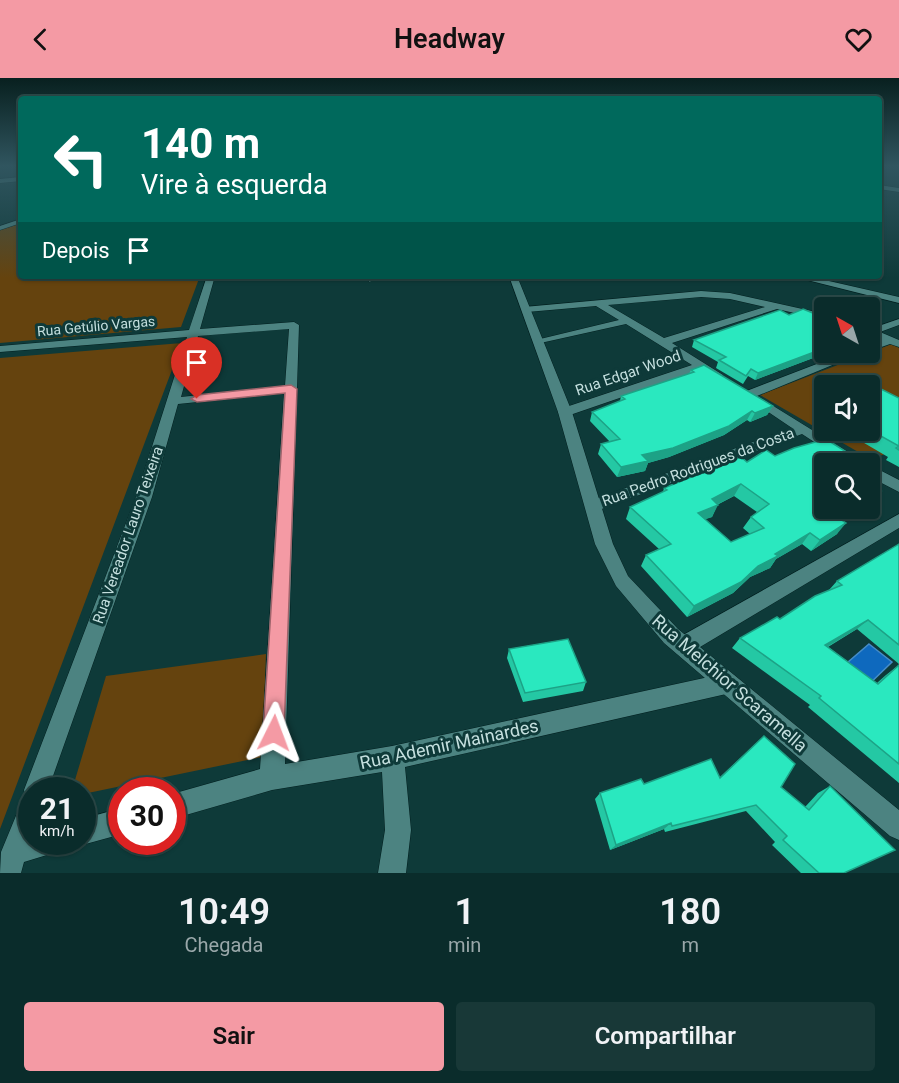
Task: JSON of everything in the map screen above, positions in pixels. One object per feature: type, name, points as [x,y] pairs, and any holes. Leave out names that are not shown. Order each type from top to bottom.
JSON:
[{"type":"street","points":[[0,228],[18,222]]},
{"type":"street","name":"Rua Vereador Lauro Teixeira","points":[[41,777],[144,497],[210,279]]},
{"type":"street","name":"Rua Melchior Scaramella","points":[[515,279],[565,412],[604,544],[621,581],[649,614],[683,646],[898,824]]},
{"type":"street","points":[[808,279],[899,300]]},
{"type":"street","points":[[527,309],[701,294],[779,306],[814,314]]},
{"type":"street","points":[[598,303],[842,453]]},
{"type":"street","points":[[663,342],[779,306]]},
{"type":"street","points":[[540,342],[628,321]]},
{"type":"street","points":[[880,329],[899,322]]},
{"type":"street","name":"Rua Getúlio Vargas","points":[[0,349],[294,325],[291,389]]},
{"type":"street","points":[[880,336],[895,342]]},
{"type":"street","points":[[880,346],[895,342]]},
{"type":"street","points":[[739,389],[823,363]]},
{"type":"street","name":"Rua Edgar Wood","points":[[565,412],[701,366]]},
{"type":"street","points":[[174,401],[291,389],[272,778]]},
{"type":"street","name":"Rua Pedro Rodrigues da Costa","points":[[593,506],[802,429]]},
{"type":"street","points":[[880,476],[899,488]]},
{"type":"street","points":[[683,646],[899,520]]},
{"type":"street","name":"Rua Ademir Mainardes","points":[[186,803],[272,778],[392,758],[727,684]]},
{"type":"street","points":[[392,758],[398,794],[399,824],[397,855],[392,873]]},
{"type":"street","points":[[10,862],[18,841]]},
{"type":"street","points":[[10,862],[24,855]]},
{"type":"shaded area","points":[[18,224],[18,279],[199,279],[181,327],[0,343],[0,230]]},
{"type":"shaded area","points":[[182,343],[0,829],[0,358]]},
{"type":"shaded area","points":[[892,344],[899,348],[899,447],[880,456],[880,453],[860,453],[839,441],[880,441],[880,375],[814,375],[814,426],[760,395],[843,363],[880,363],[880,349]]},
{"type":"shaded area","points":[[266,654],[262,757],[165,777],[108,777],[108,789],[96,791],[96,777],[76,777],[106,676]]},
{"type":"water","points":[[869,644],[892,662],[865,688],[840,669]]},
{"type":"building","points":[[803,309],[814,314],[814,352],[758,373],[751,369],[746,376],[719,360],[726,357],[694,340],[780,310],[789,315]]},
{"type":"building","points":[[704,365],[773,406],[755,413],[752,411],[729,426],[673,448],[642,455],[648,461],[621,467],[601,444],[620,439],[592,412],[625,399],[621,396],[694,372],[691,370]]},
{"type":"building","points":[[880,388],[899,398],[899,446],[880,436]]},
{"type":"building","points":[[819,441],[829,441],[848,453],[814,453],[814,519],[840,519],[846,523],[820,540],[810,533],[775,554],[778,556],[758,566],[741,582],[694,606],[646,555],[671,544],[630,507],[667,490],[664,488],[741,457],[747,462],[766,450],[775,456]],"holes":[[[741,484],[769,504],[751,517],[764,528],[731,542],[698,513],[718,505],[712,499]]]},
{"type":"building","points":[[899,544],[899,645],[868,620],[825,645],[878,684],[899,665],[899,764],[819,698],[821,696],[740,638],[777,617],[780,619],[815,596],[842,585],[837,581]]},
{"type":"building","points":[[568,639],[586,682],[525,693],[509,649]]},
{"type":"building","points":[[764,736],[795,764],[781,787],[809,810],[830,786],[895,850],[844,873],[819,873],[783,840],[787,836],[756,805],[672,826],[671,823],[616,845],[600,793],[641,779],[644,784],[711,759],[720,778]]},
{"type":"route","points":[[197,399],[291,389],[274,733]]}]
